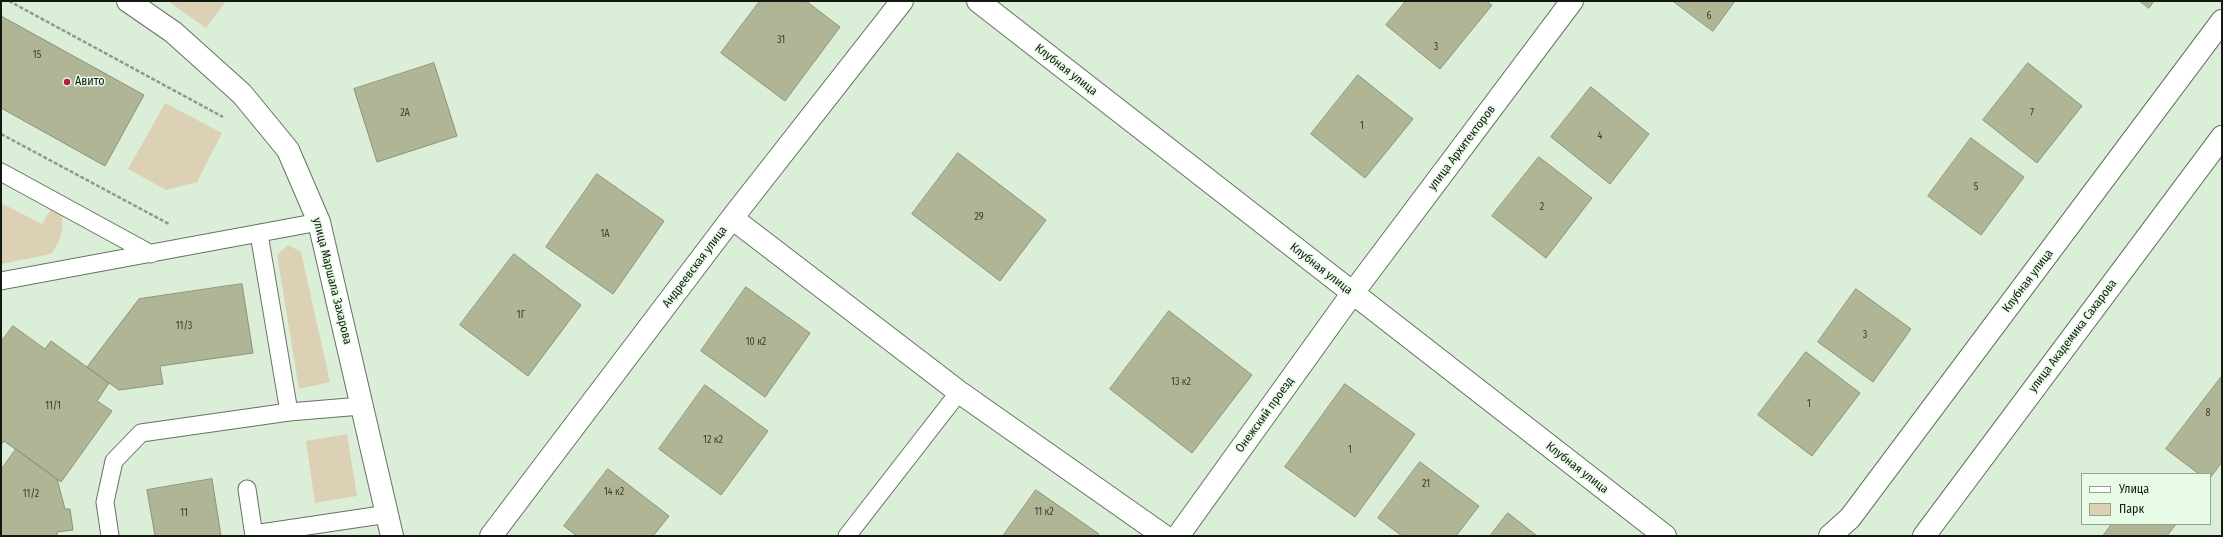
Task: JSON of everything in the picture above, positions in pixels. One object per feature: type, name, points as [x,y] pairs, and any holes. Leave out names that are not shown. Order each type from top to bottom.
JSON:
[{"type":"street","name":"улица Маршала Захарова","points":[[128,1],[173,32],[242,94],[288,150],[319,222],[392,536]]},
{"type":"street","name":"Андреевская улица","points":[[491,536],[732,218],[902,1]]},
{"type":"street","name":"Клубная улица","points":[[978,1],[1664,536]]},
{"type":"street","name":"улица Архитекторов","points":[[1352,294],[1572,1]]},
{"type":"street","name":"Клубная улица","points":[[1830,536],[1850,518],[2222,21]]},
{"type":"street","name":"улица Академика Сахарова","points":[[1924,536],[2222,137]]},
{"type":"street","points":[[732,218],[959,392],[1164,536]]},
{"type":"street","name":"Онежский проезд","points":[[1178,536],[1352,294]]},
{"type":"lane","points":[[1,172],[151,254]]},
{"type":"lane","points":[[1,281],[319,222]]},
{"type":"lane","points":[[259,234],[289,412]]},
{"type":"lane","points":[[847,536],[959,392]]},
{"type":"lane","points":[[110,536],[105,502],[114,461],[141,433],[289,412],[361,406]]},
{"type":"lane","points":[[247,489],[254,535],[388,514]]},
{"type":"path","points":[[9,1],[229,120]]},
{"type":"path","points":[[1,134],[170,224]]},
{"type":"green space","points":[[168,1],[226,1],[206,28]]},
{"type":"green space","points":[[165,103],[222,133],[197,182],[166,190],[128,169]]},
{"type":"green space","points":[[1,203],[42,224],[52,207],[61,211],[62,229],[60,239],[51,254],[1,264]]},
{"type":"green space","points":[[288,245],[301,252],[330,382],[299,389],[277,255]]},
{"type":"green space","points":[[347,434],[357,496],[315,503],[306,441]]},
{"type":"building","points":[[760,1],[806,1],[840,27],[785,101],[721,53]]},
{"type":"building","points":[[1406,1],[1486,1],[1492,5],[1440,69],[1386,25]]},
{"type":"building","points":[[1673,1],[1735,1],[1713,31]]},
{"type":"building","points":[[2140,1],[2154,1],[2149,8]]},
{"type":"building","points":[[1,16],[144,95],[105,166],[1,108]]},
{"type":"building","points":[[434,63],[457,136],[377,162],[354,89]]},
{"type":"building","points":[[2028,63],[2082,106],[2037,163],[1983,120]]},
{"type":"building","points":[[1358,75],[1413,119],[1365,178],[1311,134]]},
{"type":"building","points":[[1591,87],[1649,134],[1610,184],[1551,137]]},
{"type":"building","points":[[1971,138],[2024,177],[1981,235],[1928,196]]},
{"type":"building","points":[[958,153],[1046,220],[1000,281],[912,214]]},
{"type":"building","points":[[1539,157],[1592,198],[1546,258],[1492,216]]},
{"type":"building","points":[[597,174],[664,221],[613,294],[546,247]]},
{"type":"building","points":[[514,254],[581,305],[528,376],[460,325]]},
{"type":"building","points":[[242,284],[253,353],[160,366],[163,384],[119,390],[87,367],[139,299]]},
{"type":"building","points":[[746,287],[810,333],[765,397],[701,351]]},
{"type":"building","points":[[1856,289],[1911,329],[1873,382],[1818,342]]},
{"type":"building","points":[[1169,311],[1252,375],[1192,453],[1110,389]]},
{"type":"building","points":[[13,326],[45,349],[51,341],[109,383],[97,401],[112,411],[61,482],[4,441],[1,445],[1,342]]},
{"type":"building","points":[[1806,352],[1860,393],[1812,456],[1758,415]]},
{"type":"building","points":[[2222,376],[2222,462],[2211,477],[2211,473],[2198,473],[2166,449]]},
{"type":"building","points":[[1345,384],[1415,434],[1355,517],[1285,467]]},
{"type":"building","points":[[705,385],[768,431],[721,495],[659,449]]},
{"type":"building","points":[[16,449],[57,479],[65,509],[70,509],[73,530],[57,532],[57,536],[1,536],[1,470]]},
{"type":"building","points":[[1420,462],[1479,506],[1456,536],[1402,536],[1378,518]]},
{"type":"building","points":[[608,469],[669,516],[653,536],[577,536],[564,526]]},
{"type":"building","points":[[212,479],[221,536],[155,536],[147,490]]},
{"type":"building","points":[[1036,490],[1099,534],[1098,536],[1003,536]]},
{"type":"building","points":[[1508,513],[1537,536],[1490,536]]},
{"type":"building","points":[[2111,525],[2175,525],[2167,536],[2103,536]]},
{"type":"place","name":"Авито","points":[[67,82]]}]
